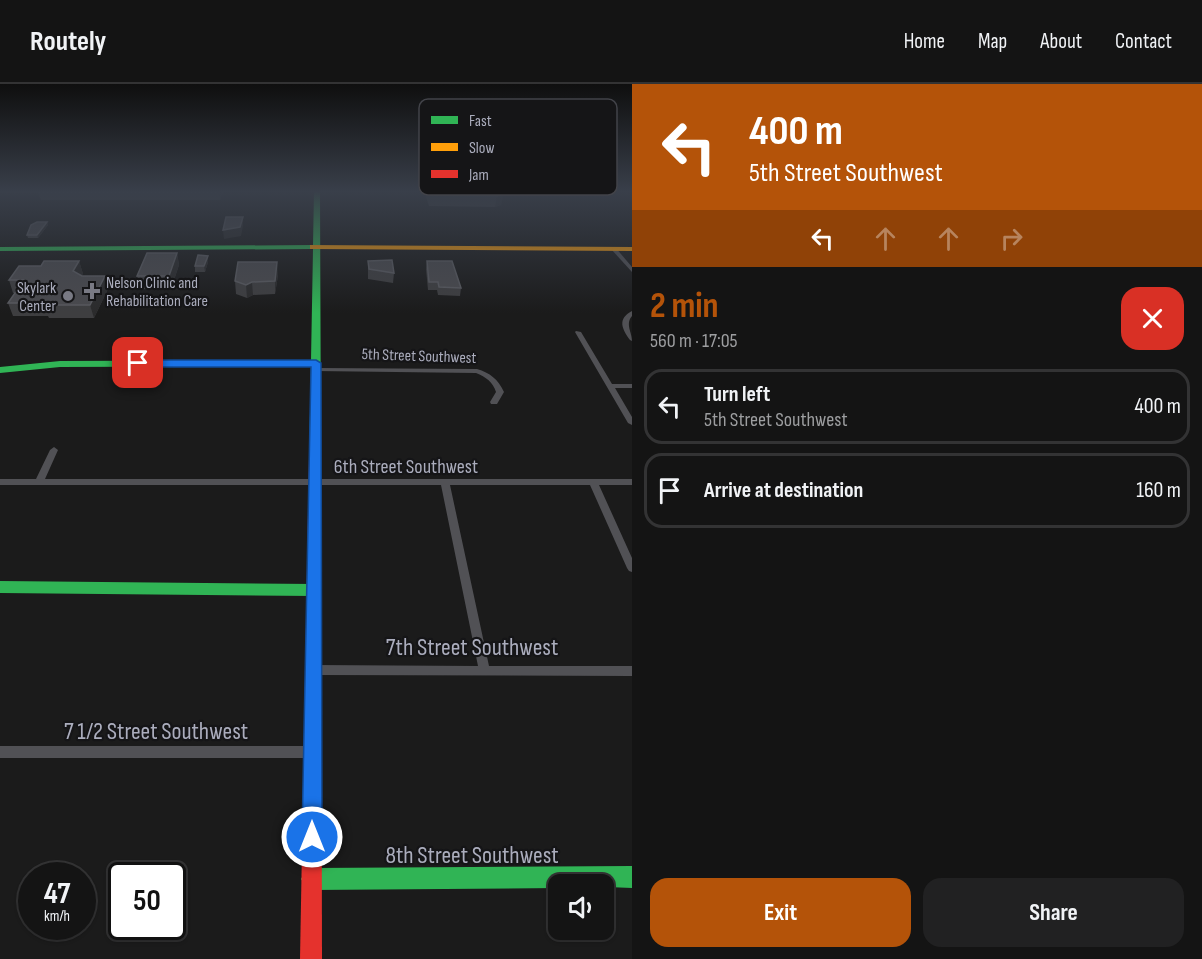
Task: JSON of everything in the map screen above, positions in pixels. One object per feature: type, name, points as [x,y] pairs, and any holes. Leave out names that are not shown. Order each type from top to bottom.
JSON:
[{"type":"main road","points":[[311,959],[316,232]]},
{"type":"main road","points":[[0,249],[632,247]]},
{"type":"main road","name":"5th Street Southwest","points":[[0,370],[60,364],[316,367]]},
{"type":"main road","points":[[0,587],[314,590]]},
{"type":"main road","name":"8th Street Southwest","points":[[312,879],[632,877]]},
{"type":"street","points":[[613,248],[632,270]]},
{"type":"street","points":[[632,313],[625,322],[632,339]]},
{"type":"street","points":[[578,332],[632,423]]},
{"type":"street","name":"5th Street Southwest","points":[[316,367],[477,371],[488,375],[496,384],[500,392],[494,402]]},
{"type":"street","points":[[609,386],[632,386]]},
{"type":"street","points":[[39,482],[54,450]]},
{"type":"street","name":"6th Street Southwest","points":[[0,482],[632,482]]},
{"type":"street","points":[[445,482],[484,670]]},
{"type":"street","points":[[592,482],[632,568]]},
{"type":"street","name":"7th Street Southwest","points":[[313,669],[632,670]]},
{"type":"street","name":"7 1/2 Street Southwest","points":[[0,752],[312,752]]},
{"type":"building","points":[[28,232],[39,232],[37,235],[27,235]]},
{"type":"building","points":[[147,253],[177,253],[169,276],[137,276]]},
{"type":"building","points":[[198,255],[208,256],[204,266],[195,266]]},
{"type":"building","points":[[392,260],[394,273],[369,269],[368,261]]},
{"type":"building","points":[[44,261],[79,261],[73,271],[82,276],[105,276],[90,305],[8,303],[24,280],[9,280],[19,266],[41,266]]},
{"type":"building","points":[[427,261],[452,261],[461,288],[439,287],[438,282],[429,282]]},
{"type":"building","points":[[238,262],[277,262],[275,281],[252,282],[246,285],[235,281]]},
{"type":"traffic: fast","points":[[315,459],[317,232]]},
{"type":"traffic: fast","points":[[0,249],[313,247]]},
{"type":"traffic: fast","points":[[0,370],[60,364],[316,363]]},
{"type":"traffic: fast","points":[[0,587],[314,590]]},
{"type":"traffic: fast","points":[[312,879],[632,877]]},
{"type":"traffic: slow","points":[[313,247],[632,249]]},
{"type":"traffic: jam","points":[[311,959],[315,459]]},
{"type":"place","name":"Nelson Clinic and Rehabilitation Care","points":[[92,291]]},
{"type":"place","name":"Skylark Center","points":[[68,296]]},
{"type":"route","points":[[138,363],[316,363],[312,837]]}]
